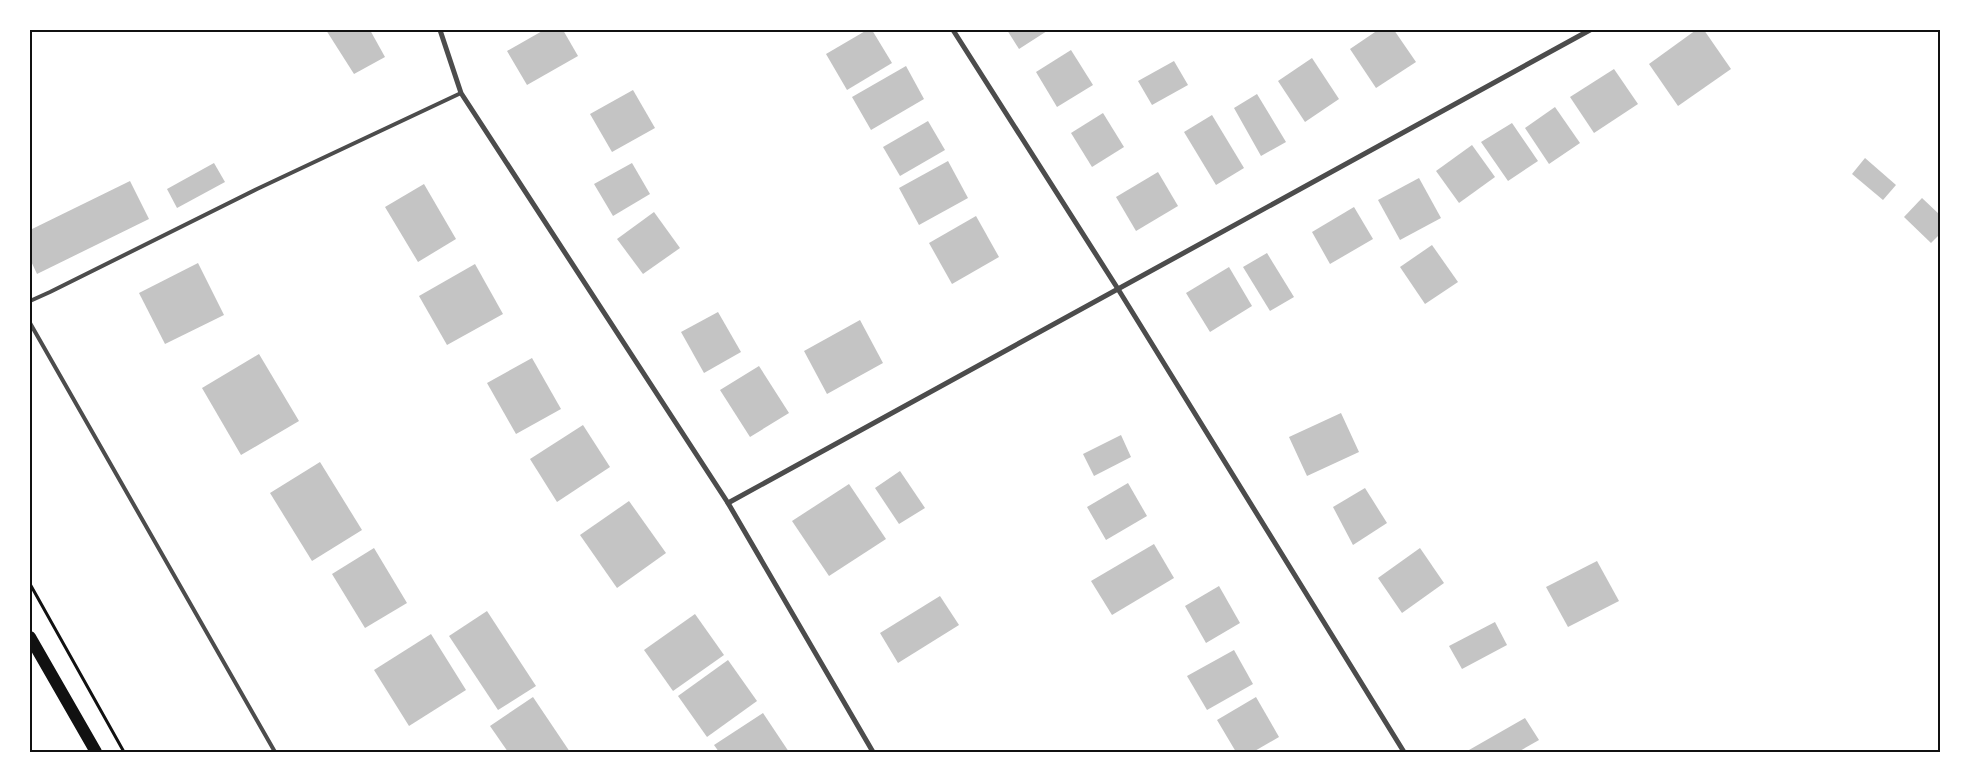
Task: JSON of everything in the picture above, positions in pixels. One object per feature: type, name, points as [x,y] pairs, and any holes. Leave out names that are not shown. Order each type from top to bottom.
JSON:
[{"type":"main road","points":[[30,638],[96,752]]},
{"type":"street","points":[[440,30],[461,93],[728,503],[872,752]]},
{"type":"street","points":[[952,30],[1118,290],[1404,752]]},
{"type":"street","points":[[728,503],[1590,30]]},
{"type":"lane","points":[[30,301],[257,189],[461,93]]},
{"type":"lane","points":[[30,323],[275,752]]},
{"type":"path","points":[[30,584],[124,752]]},
{"type":"building","points":[[326,30],[370,30],[385,57],[354,74]]},
{"type":"building","points":[[544,30],[563,30],[578,56],[527,85],[507,51]]},
{"type":"building","points":[[867,30],[872,30],[892,63],[847,90],[826,54]]},
{"type":"building","points":[[1007,30],[1047,30],[1047,31],[1019,49]]},
{"type":"building","points":[[1378,30],[1394,30],[1416,62],[1376,88],[1350,49]]},
{"type":"building","points":[[1696,30],[1704,30],[1731,69],[1678,106],[1649,64]]},
{"type":"building","points":[[1071,50],[1093,85],[1057,107],[1036,72]]},
{"type":"building","points":[[1312,58],[1339,99],[1305,122],[1278,81]]},
{"type":"building","points":[[1174,61],[1188,85],[1152,105],[1138,81]]},
{"type":"building","points":[[906,66],[924,99],[871,130],[852,97]]},
{"type":"building","points":[[1614,69],[1638,104],[1594,133],[1570,97]]},
{"type":"building","points":[[633,90],[655,128],[612,152],[590,114]]},
{"type":"building","points":[[1257,94],[1286,142],[1261,156],[1234,108]]},
{"type":"building","points":[[1555,107],[1580,143],[1549,164],[1525,128]]},
{"type":"building","points":[[1103,113],[1124,147],[1092,167],[1071,133]]},
{"type":"building","points":[[1212,115],[1244,168],[1216,185],[1184,132]]},
{"type":"building","points":[[928,121],[945,150],[900,176],[883,147]]},
{"type":"building","points":[[1512,123],[1538,161],[1508,181],[1481,142]]},
{"type":"building","points":[[1472,145],[1495,177],[1459,203],[1436,171]]},
{"type":"building","points":[[1865,158],[1896,185],[1883,200],[1852,174]]},
{"type":"building","points":[[948,161],[968,198],[919,225],[899,188]]},
{"type":"building","points":[[214,163],[225,182],[177,208],[167,189]]},
{"type":"building","points":[[632,163],[650,194],[613,216],[594,184]]},
{"type":"building","points":[[1158,172],[1178,206],[1136,231],[1116,197]]},
{"type":"building","points":[[1419,178],[1441,218],[1400,240],[1378,200]]},
{"type":"building","points":[[130,181],[149,219],[37,274],[30,259],[30,230]]},
{"type":"building","points":[[424,184],[456,239],[418,262],[385,207]]},
{"type":"building","points":[[1922,198],[1940,215],[1940,234],[1931,243],[1904,217]]},
{"type":"building","points":[[1354,207],[1373,239],[1330,264],[1312,232]]},
{"type":"building","points":[[654,212],[680,248],[643,274],[617,239]]},
{"type":"building","points":[[976,216],[999,257],[952,284],[929,243]]},
{"type":"building","points":[[1432,245],[1458,282],[1425,304],[1400,267]]},
{"type":"building","points":[[1267,253],[1294,297],[1270,311],[1243,267]]},
{"type":"building","points":[[198,263],[224,315],[165,344],[139,293]]},
{"type":"building","points":[[475,264],[503,314],[447,345],[419,296]]},
{"type":"building","points":[[1229,267],[1252,306],[1210,332],[1186,293]]},
{"type":"building","points":[[718,312],[741,352],[704,373],[681,332]]},
{"type":"building","points":[[860,320],[883,363],[827,394],[804,351]]},
{"type":"building","points":[[259,354],[299,421],[241,455],[202,388]]},
{"type":"building","points":[[532,358],[561,409],[516,434],[487,383]]},
{"type":"building","points":[[759,366],[789,413],[750,437],[720,390]]},
{"type":"building","points":[[1341,413],[1359,452],[1307,476],[1289,437]]},
{"type":"building","points":[[583,425],[610,467],[557,502],[530,459]]},
{"type":"building","points":[[1121,435],[1131,457],[1094,476],[1083,454]]},
{"type":"building","points":[[320,462],[362,530],[312,561],[270,493]]},
{"type":"building","points":[[900,471],[925,508],[899,524],[875,488]]},
{"type":"building","points":[[1128,483],[1147,516],[1106,540],[1087,507]]},
{"type":"building","points":[[849,484],[886,539],[829,576],[792,521]]},
{"type":"building","points":[[1365,488],[1387,523],[1353,545],[1333,507]]},
{"type":"building","points":[[629,501],[666,553],[617,588],[580,535]]},
{"type":"building","points":[[1154,544],[1174,578],[1112,615],[1091,581]]},
{"type":"building","points":[[374,548],[407,603],[365,628],[332,574]]},
{"type":"building","points":[[1420,548],[1444,583],[1402,613],[1378,578]]},
{"type":"building","points":[[1597,561],[1619,601],[1568,627],[1546,587]]},
{"type":"building","points":[[1219,586],[1240,623],[1206,643],[1185,606]]},
{"type":"building","points":[[940,596],[959,625],[898,663],[880,633]]},
{"type":"building","points":[[487,611],[536,686],[498,710],[449,636]]},
{"type":"building","points":[[695,614],[724,655],[673,691],[644,650]]},
{"type":"building","points":[[1495,622],[1507,645],[1462,669],[1449,646]]},
{"type":"building","points":[[431,634],[466,690],[409,726],[374,670]]},
{"type":"building","points":[[1234,650],[1253,684],[1207,710],[1187,676]]},
{"type":"building","points":[[728,660],[757,701],[707,737],[678,696]]},
{"type":"building","points":[[533,697],[570,752],[508,752],[490,726]]},
{"type":"building","points":[[1256,697],[1279,737],[1253,752],[1236,752],[1217,720]]},
{"type":"building","points":[[763,713],[789,752],[719,752],[714,745]]},
{"type":"building","points":[[1525,718],[1539,740],[1518,752],[1471,752],[1469,750]]}]
